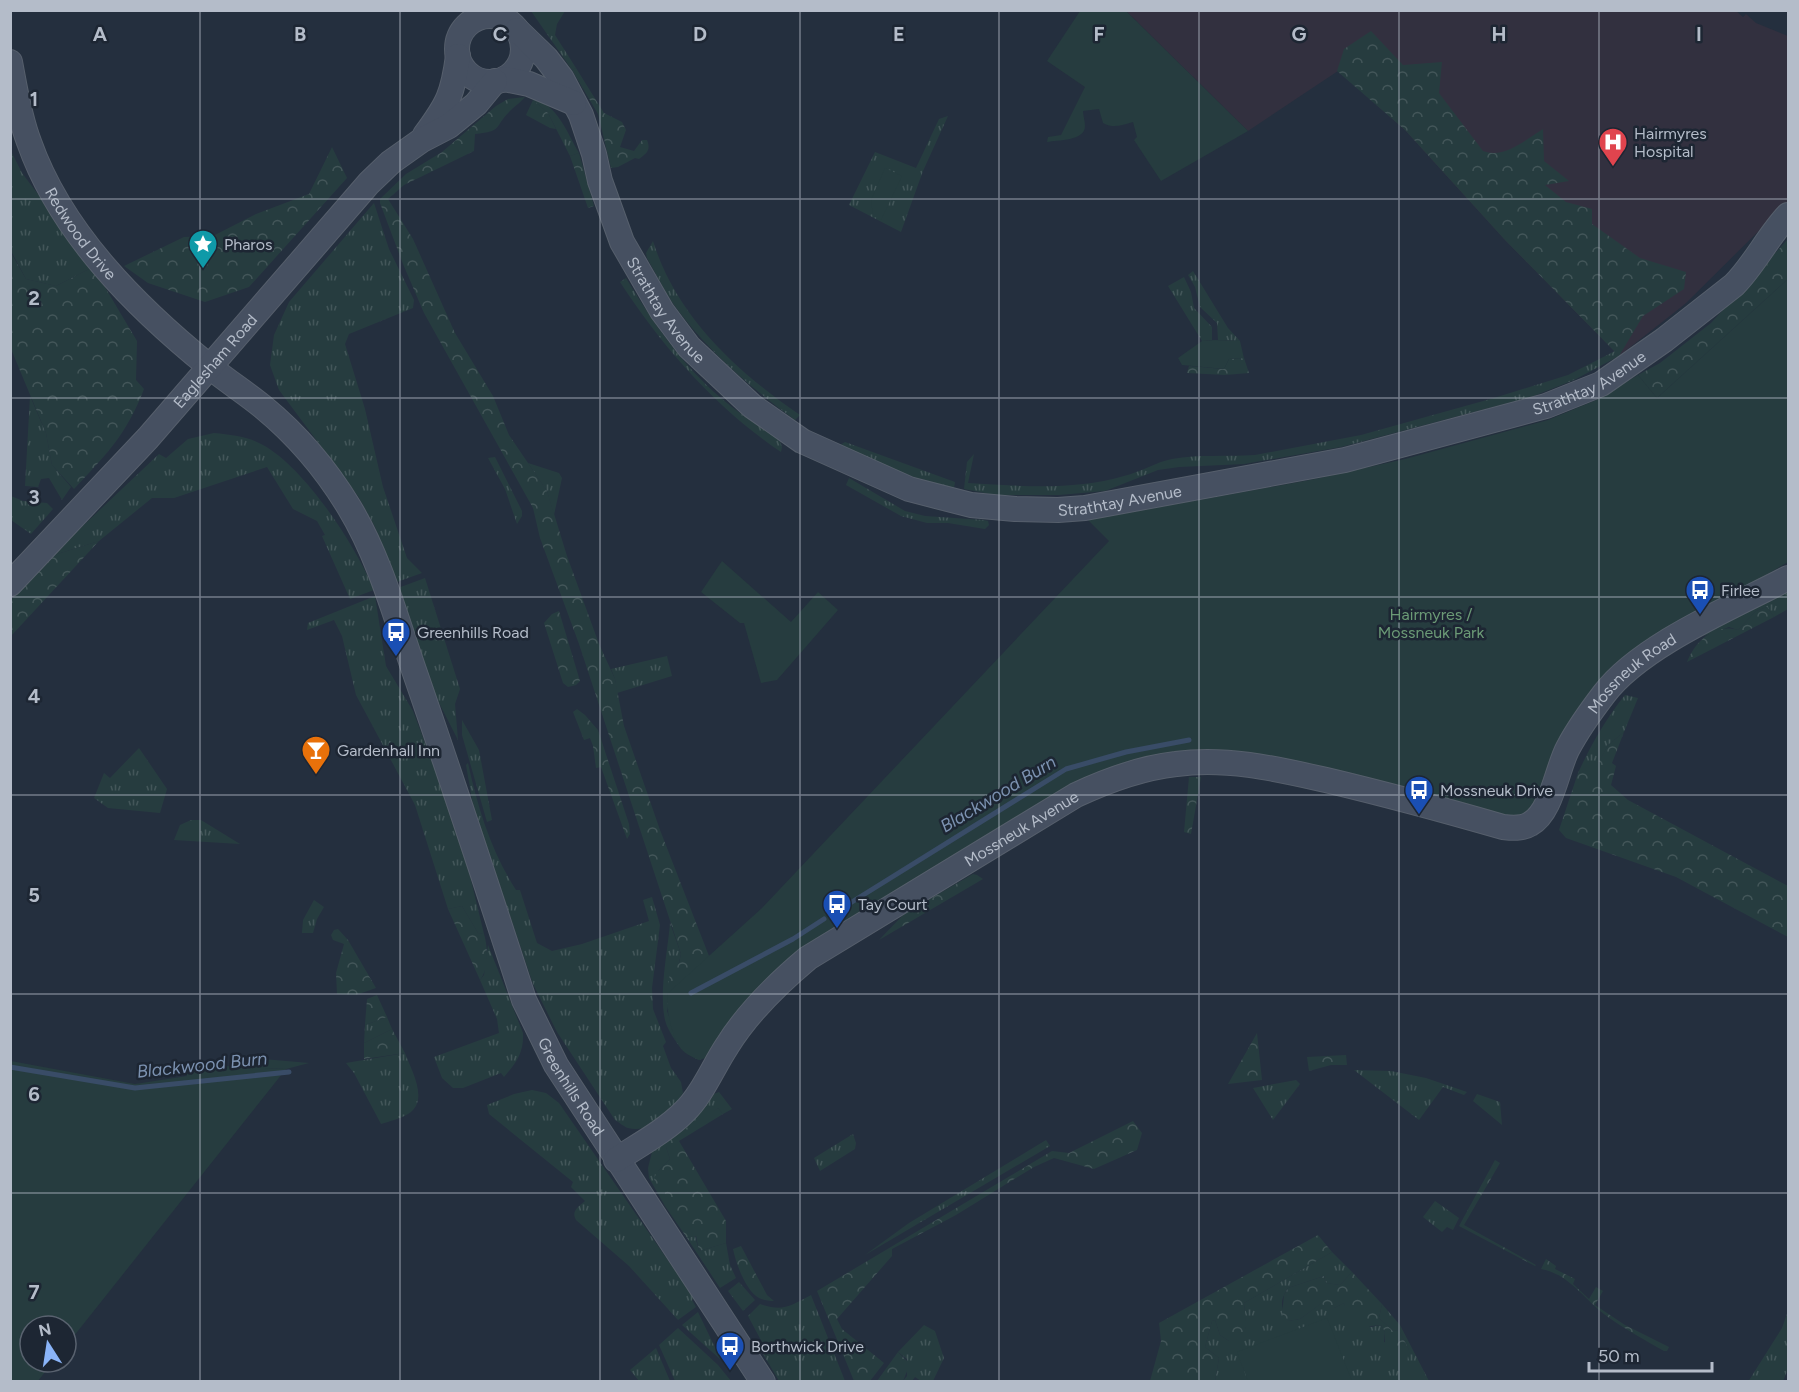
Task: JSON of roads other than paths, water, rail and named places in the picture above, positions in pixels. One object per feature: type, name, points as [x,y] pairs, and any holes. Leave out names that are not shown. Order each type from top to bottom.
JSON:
[{"type":"street","points":[[500,80],[518,66],[522,58],[523,48],[512,21],[492,16],[472,21],[466,19],[457,46],[461,65],[468,73],[485,81],[500,80],[529,84],[574,103]]},
{"type":"street","name":"Strathtay Avenue","points":[[512,21],[546,58],[562,80],[587,131],[600,181],[622,242],[662,311],[689,347],[753,406],[802,441],[909,489],[959,503],[1015,509],[1086,508],[1345,460],[1546,406],[1601,384],[1664,340],[1734,285],[1788,215]]},
{"type":"street","name":"Eaglesham Road","points":[[422,140],[450,96],[458,56]]},
{"type":"street","name":"Redwood Drive","points":[[10,62],[16,96],[34,156],[50,189],[78,234],[114,278],[210,367]]},
{"type":"street","name":"Eaglesham Road","points":[[10,584],[102,488],[369,183],[391,162],[422,140],[449,126],[500,80]]},
{"type":"street","name":"Greenhills Road","points":[[210,367],[264,407],[313,454],[350,507],[377,563],[451,777],[524,1000],[556,1065],[763,1382]]},
{"type":"street","name":"Mossneuk Road","points":[[1530,824],[1545,807],[1568,748],[1605,693],[1630,667],[1692,628],[1788,579]]},
{"type":"street","name":"Mossneuk Avenue","points":[[616,1160],[686,1111],[728,1043],[753,1010],[779,982],[808,958],[1076,795],[1109,780],[1131,772],[1177,764],[1242,764],[1269,767],[1380,793],[1503,827],[1516,828],[1530,824]]},
{"type":"waterway","name":"Blackwood Burn","points":[[839,910],[1066,769],[1126,752],[1189,740]]},
{"type":"waterway","name":"Blackwood Burn","points":[[691,993],[793,939],[824,919]]},
{"type":"waterway","name":"Blackwood Burn","points":[[10,1067],[135,1088],[289,1072]]},
{"type":"place","name":"Hairmyres Hospital","points":[[1613,168]]},
{"type":"place","name":"Pharos","points":[[203,270]]},
{"type":"place","name":"Firlee","points":[[1700,616]]},
{"type":"place","name":"Greenhills Road","points":[[396,658]]},
{"type":"place","name":"Gardenhall Inn","points":[[316,776]]},
{"type":"place","name":"Mossneuk Drive","points":[[1419,816]]},
{"type":"place","name":"Tay Court","points":[[837,930]]},
{"type":"place","name":"Borthwick Drive","points":[[730,1372]]},
{"type":"park label","name":"Hairmyres / Mossneuk Park","points":[[1431,623]]}]
